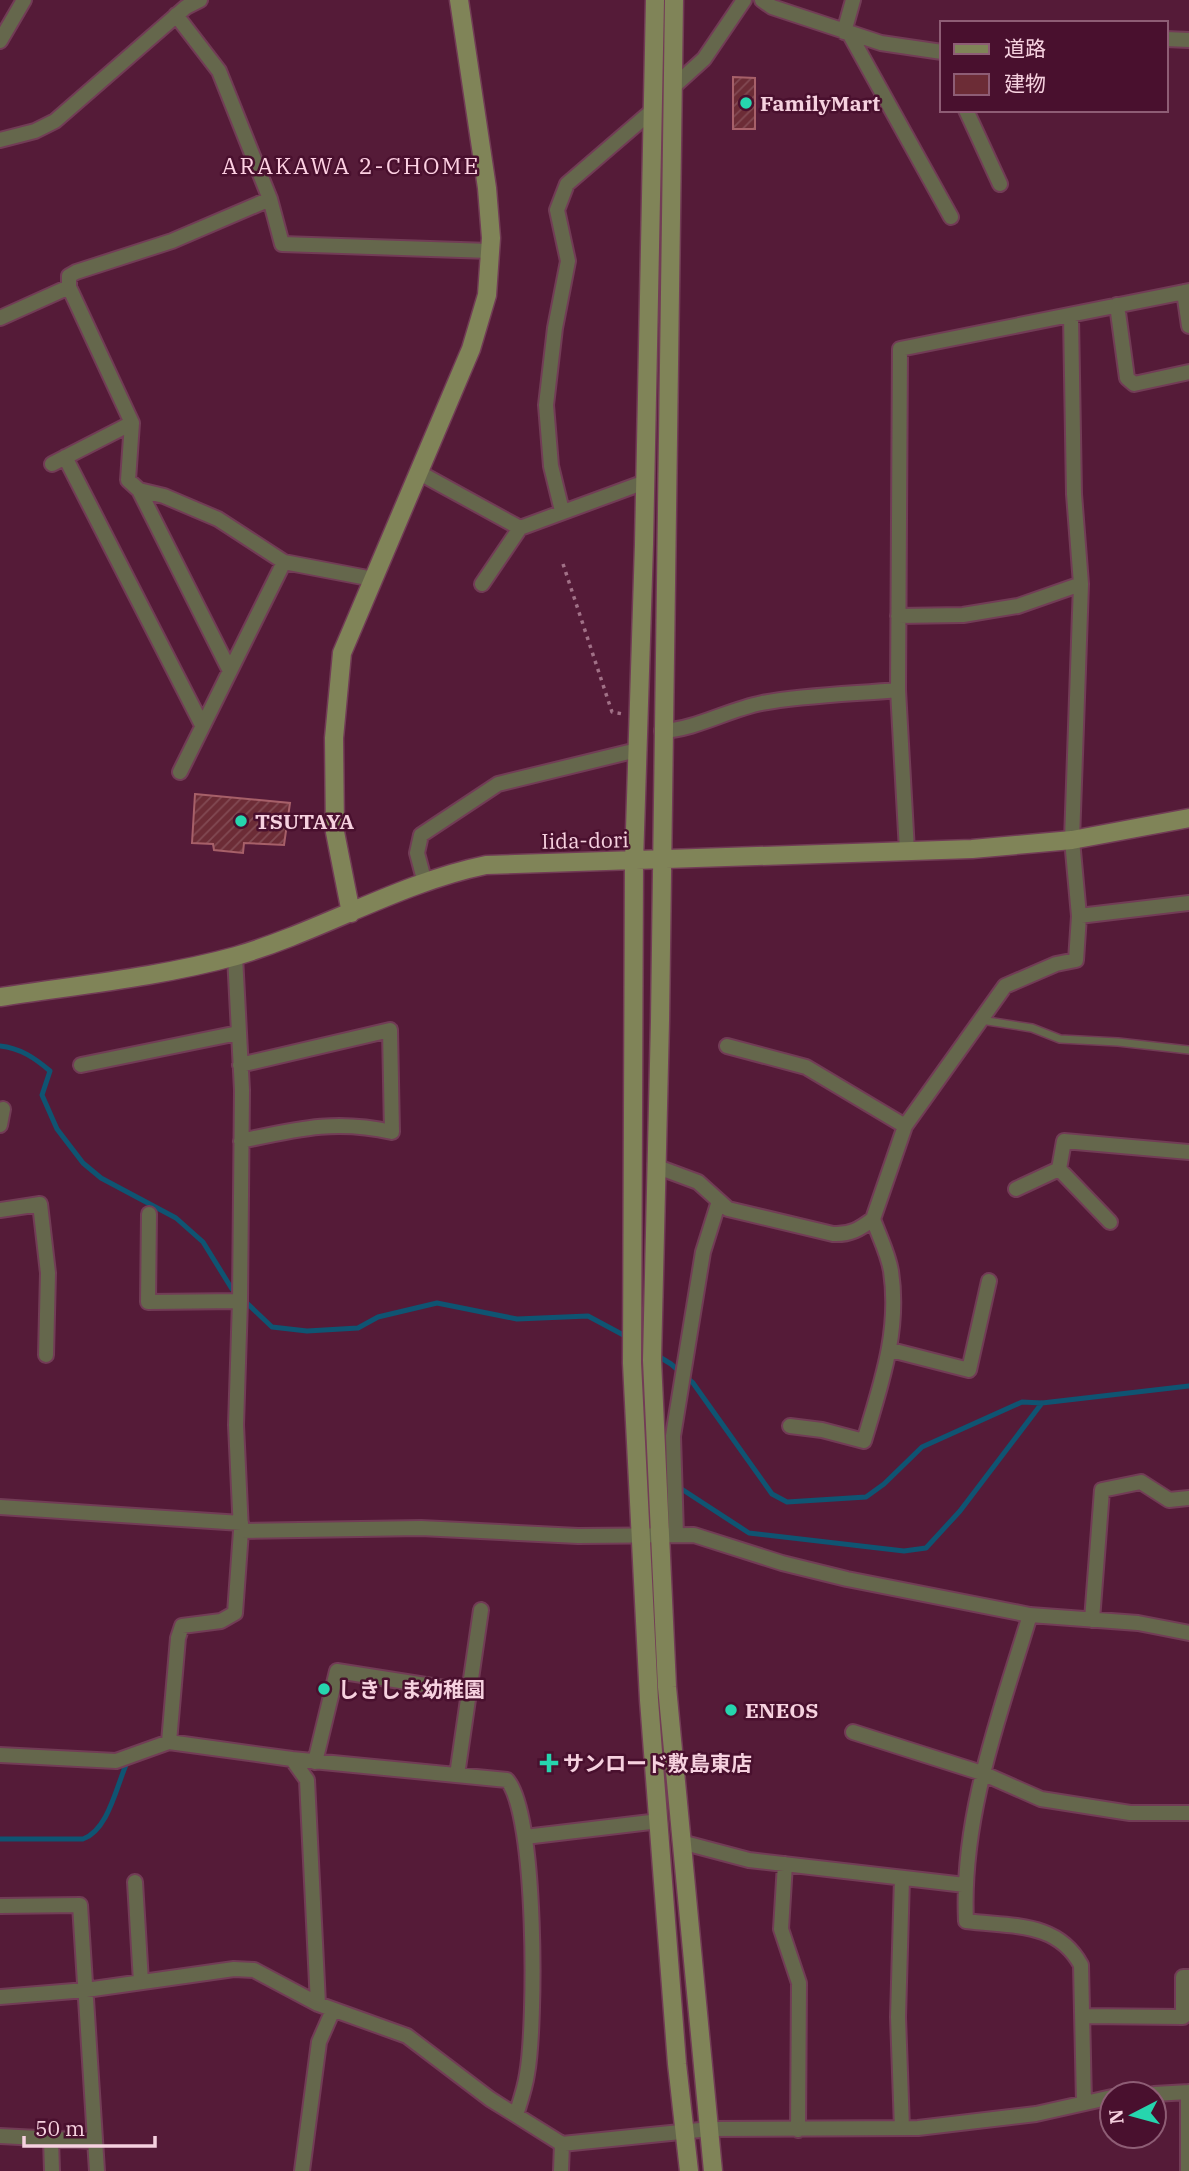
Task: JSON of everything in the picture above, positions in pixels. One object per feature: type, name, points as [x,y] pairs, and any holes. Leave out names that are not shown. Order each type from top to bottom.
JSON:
[{"type":"street","points":[[0,41],[24,0]]},
{"type":"street","points":[[0,140],[35,131],[55,121],[176,15],[201,0]]},
{"type":"street","points":[[351,913],[335,832],[336,698],[342,653],[471,349],[487,295],[490,251],[487,188],[459,0]]},
{"type":"street","points":[[655,0],[634,862],[632,1363],[638,1535],[677,2064],[689,2171]]},
{"type":"street","points":[[674,0],[652,1360],[667,1534],[681,1842],[713,2171]]},
{"type":"street","points":[[673,87],[704,59],[744,0]]},
{"type":"street","points":[[762,0],[772,7],[846,33],[940,55]]},
{"type":"street","points":[[853,0],[846,33],[951,217]]},
{"type":"street","points":[[176,15],[219,71],[270,199],[282,244],[490,251]]},
{"type":"street","points":[[1169,41],[1189,40]]},
{"type":"street","points":[[562,511],[551,466],[547,405],[555,328],[568,261],[557,210],[567,184],[653,110]]},
{"type":"street","points":[[967,112],[1000,184]]},
{"type":"street","points":[[230,671],[139,490],[128,480],[132,423],[69,288],[69,276],[172,241],[270,199]]},
{"type":"street","points":[[0,318],[69,288]]},
{"type":"street","points":[[907,851],[898,690],[900,349],[1186,291],[1189,326]]},
{"type":"street","points":[[1117,306],[1127,378],[1134,384],[1189,372]]},
{"type":"street","points":[[790,1426],[822,1430],[864,1441],[891,1350],[894,1300],[890,1268],[873,1219],[905,1126],[1005,986],[1056,964],[1076,960],[1079,916],[1072,841],[1081,584],[1074,494],[1071,316]]},
{"type":"street","points":[[132,423],[58,460],[202,726]]},
{"type":"street","points":[[418,472],[520,528]]},
{"type":"street","points":[[482,584],[520,528],[645,482]]},
{"type":"street","points":[[139,490],[164,496],[218,519],[284,562],[373,579]]},
{"type":"street","points":[[180,772],[284,562]]},
{"type":"street","points":[[898,616],[963,615],[1018,606],[1081,584]]},
{"type":"street","points":[[663,731],[684,730],[721,713],[762,703],[898,690]]},
{"type":"street","points":[[425,883],[417,853],[421,835],[478,795],[498,784],[638,750]]},
{"type":"street","name":"Iida-dori","points":[[0,997],[176,970],[236,956],[450,873],[486,865],[907,851],[1072,841],[1189,818]]},
{"type":"street","points":[[1079,916],[1189,903]]},
{"type":"street","points":[[169,1742],[178,1638],[182,1626],[221,1621],[235,1613],[241,1527],[236,1424],[242,1141],[236,956]]},
{"type":"street","points":[[240,1065],[390,1030],[392,1132],[356,1124],[311,1126],[242,1141]]},
{"type":"street","points":[[81,1065],[238,1033]]},
{"type":"street","points":[[727,1046],[806,1067],[905,1126]]},
{"type":"street","points":[[0,1125],[3,1109]]},
{"type":"street","points":[[1059,1169],[1064,1141],[1189,1152]]},
{"type":"street","points":[[655,1166],[698,1182],[728,1209],[833,1234],[845,1234],[873,1219]]},
{"type":"street","points":[[1016,1189],[1059,1169]]},
{"type":"street","points":[[1059,1169],[1110,1222]]},
{"type":"street","points":[[667,1534],[673,1436],[702,1252],[719,1200]]},
{"type":"street","points":[[0,1210],[40,1204],[48,1273],[46,1355]]},
{"type":"street","points":[[149,1214],[148,1302],[240,1301]]},
{"type":"street","points":[[891,1350],[969,1370],[989,1281]]},
{"type":"street","points":[[1093,1620],[1102,1490],[1141,1482],[1169,1500],[1189,1498]]},
{"type":"street","points":[[0,1507],[241,1527],[421,1528],[578,1536],[694,1535],[846,1579],[1030,1615],[1138,1623],[1189,1633]]},
{"type":"street","points":[[457,1775],[481,1610]]},
{"type":"street","points":[[1030,1615],[982,1773],[965,1885],[966,1921],[1052,1933],[1071,1947],[1081,1965],[1084,2103]]},
{"type":"street","points":[[315,1762],[337,1671],[470,1692]]},
{"type":"street","points":[[853,1732],[982,1773],[1041,1799],[1130,1813],[1189,1813]]},
{"type":"street","points":[[0,1755],[116,1760],[169,1742],[315,1762],[507,1780],[514,1789],[525,1837],[533,1988],[527,2073],[516,2115]]},
{"type":"street","points":[[292,1759],[307,1780],[318,2004]]},
{"type":"street","points":[[525,1837],[659,1821]]},
{"type":"street","points":[[681,1842],[749,1860],[965,1885]]},
{"type":"street","points":[[785,1864],[781,1929],[799,1983],[798,2130]]},
{"type":"street","points":[[902,1878],[898,2017],[902,2128]]},
{"type":"street","points":[[135,1882],[141,1982]]},
{"type":"street","points":[[0,1906],[80,1905],[97,2171]]},
{"type":"street","points":[[0,1997],[86,1990],[234,1969],[254,1970],[318,2004],[407,2036],[516,2115],[562,2144],[710,2129],[902,2128],[1036,2114],[1098,2100]]},
{"type":"street","points":[[1083,2016],[1183,2017],[1183,1977],[1189,1977]]},
{"type":"street","points":[[302,2171],[319,2042],[333,2010]]},
{"type":"street","points":[[1168,2093],[1189,2092],[1188,2171]]},
{"type":"street","points":[[0,2136],[95,2141]]},
{"type":"street","points":[[51,2139],[52,2171]]},
{"type":"street","points":[[561,2171],[562,2144]]},
{"type":"lane","points":[[981,1020],[1032,1028],[1060,1039],[1189,1050]]},
{"type":"path","points":[[564,564],[612,712],[639,718]]},
{"type":"building","points":[[733,77],[755,78],[755,129],[733,129]]},
{"type":"building","points":[[195,794],[290,803],[284,845],[244,843],[243,853],[214,850],[213,844],[192,843]]},
{"type":"waterway","points":[[0,1046],[27,1054],[50,1071],[42,1095],[57,1129],[83,1163],[101,1178],[176,1218],[203,1242],[232,1289],[272,1327],[307,1331],[358,1328],[378,1317],[437,1303],[517,1319],[588,1316],[629,1338]]},
{"type":"waterway","points":[[637,1343],[671,1364],[693,1383],[772,1494],[787,1502],[866,1497],[884,1484],[922,1447],[1022,1402],[1042,1403],[1189,1386]]},
{"type":"waterway","points":[[680,1488],[749,1533],[904,1551],[926,1548],[960,1511],[1042,1403]]},
{"type":"waterway","points":[[0,1839],[83,1839],[92,1834],[105,1818],[126,1765]]},
{"type":"place","name":"FamilyMart","points":[[746,103]]},
{"type":"place","name":"TSUTAYA","points":[[241,821]]},
{"type":"place","name":"しきしま幼稚園","points":[[324,1689]]},
{"type":"place","name":"ENEOS","points":[[731,1710]]},
{"type":"place","name":"サンロード敷島東店","points":[[549,1763]]},
{"type":"district","name":"ARAKAWA 2-CHOME","points":[[351,165]]}]
